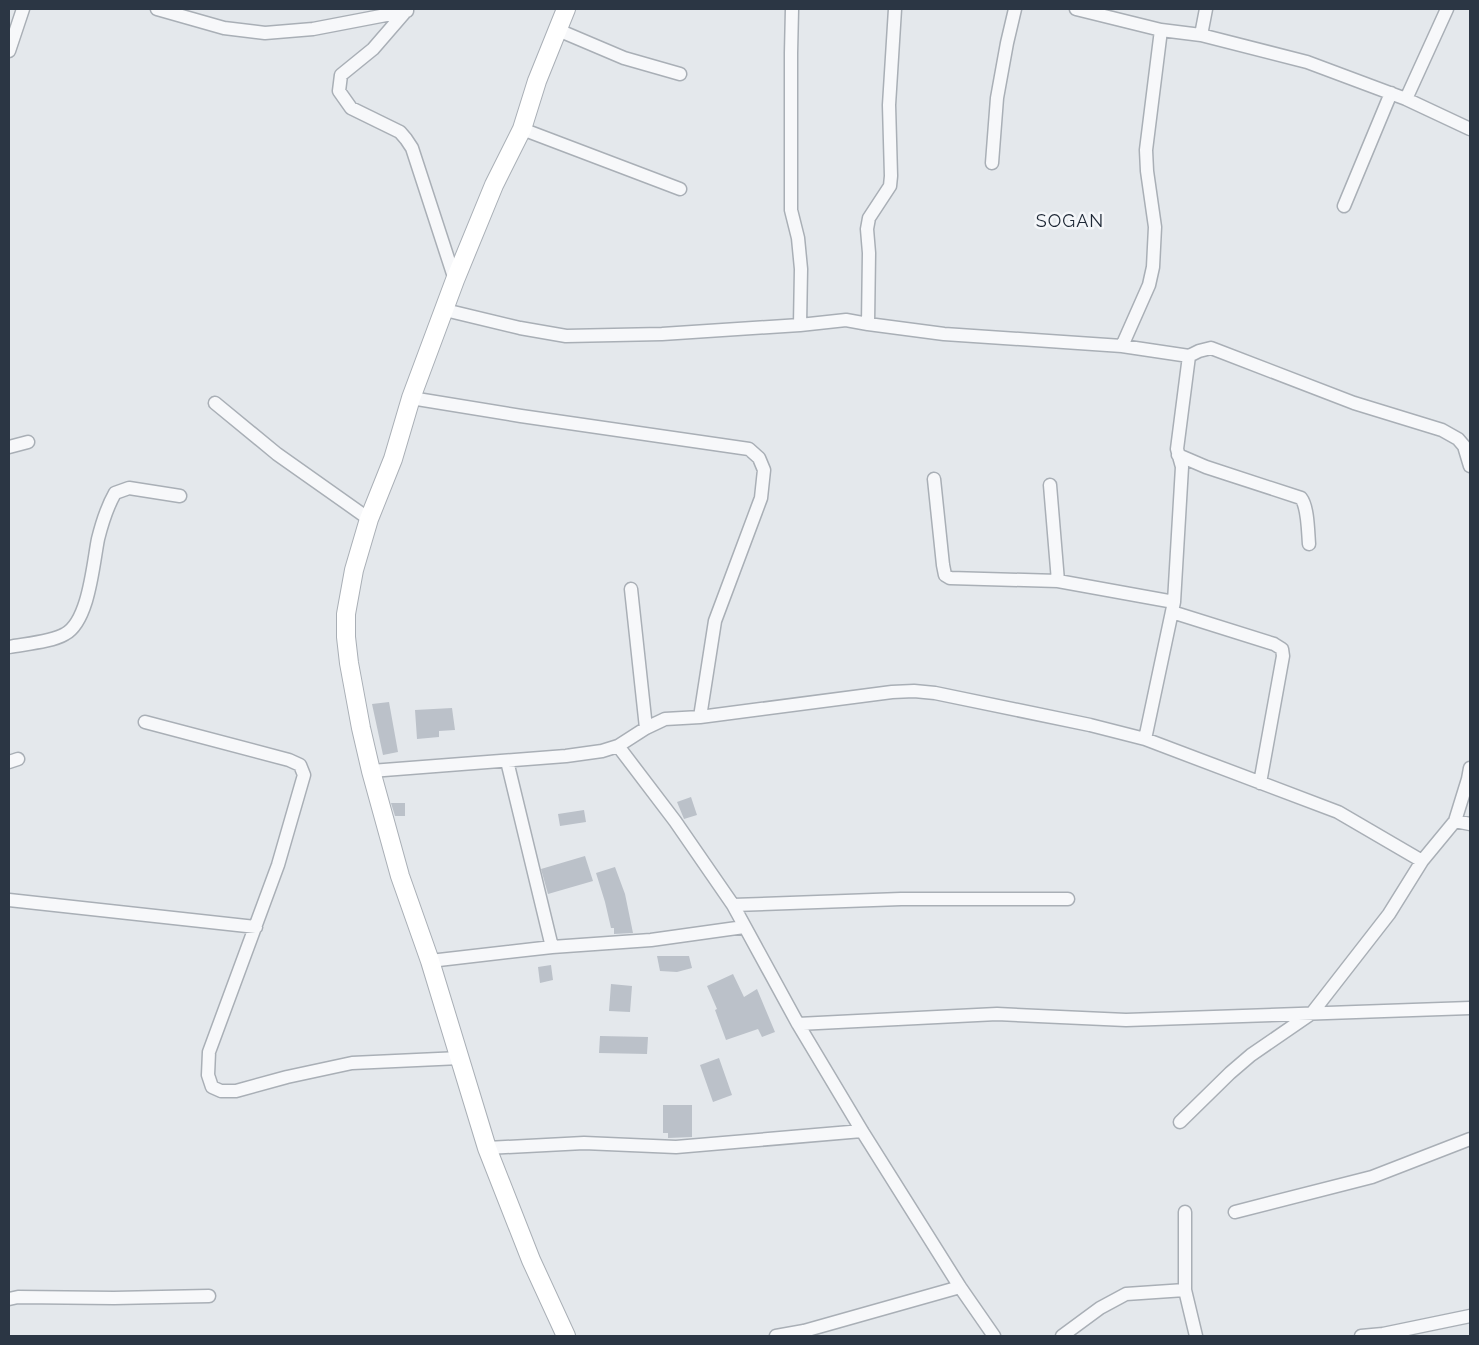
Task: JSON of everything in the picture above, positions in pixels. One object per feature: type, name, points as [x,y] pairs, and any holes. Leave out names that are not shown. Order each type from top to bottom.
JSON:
[{"type":"street","points":[[9,51],[23,9]]},
{"type":"street","points":[[157,9],[224,28],[265,33],[313,29],[408,10]]},
{"type":"street","points":[[566,9],[537,81],[522,129],[494,185],[455,280],[411,398],[393,459],[369,519],[349,591],[346,614],[349,663],[361,728],[400,876],[430,961],[487,1148],[531,1260],[566,1336]]},
{"type":"street","points":[[792,9],[791,210],[798,238],[801,270],[800,325]]},
{"type":"street","points":[[868,324],[870,253],[867,229],[869,218],[890,186],[891,176],[889,105],[895,9]]},
{"type":"street","points":[[992,163],[997,98],[1015,9]]},
{"type":"street","points":[[1076,9],[1093,11],[1161,30],[1202,35],[1307,62],[1406,99],[1470,129]]},
{"type":"street","points":[[1202,35],[1206,9]]},
{"type":"street","points":[[1406,99],[1446,9]]},
{"type":"street","points":[[408,10],[373,49],[342,75],[339,90],[351,108],[400,132],[412,148],[455,280]]},
{"type":"street","points":[[558,30],[624,58],[680,74]]},
{"type":"street","points":[[1122,346],[1149,285],[1153,267],[1155,227],[1146,150],[1161,30]]},
{"type":"street","points":[[1344,206],[1391,93]]},
{"type":"street","points":[[522,129],[680,189]]},
{"type":"street","points":[[445,310],[520,328],[566,336],[662,334],[846,320],[944,334],[1122,346],[1189,356],[1211,348],[1354,402],[1442,430],[1458,439],[1464,446],[1470,466]]},
{"type":"street","points":[[1145,739],[1173,607],[1182,478],[1182,467],[1177,449],[1189,356]]},
{"type":"street","points":[[411,398],[749,449],[759,458],[764,470],[761,498],[715,621],[700,716]]},
{"type":"street","points":[[215,403],[278,454],[369,519]]},
{"type":"street","points":[[9,447],[28,442]]},
{"type":"street","points":[[1178,455],[1206,467],[1301,498],[1304,501],[1309,544]]},
{"type":"street","points":[[934,479],[945,575],[950,578],[1058,581],[1173,607],[1274,644],[1282,649],[1283,656],[1260,783]]},
{"type":"street","points":[[1050,485],[1058,581]]},
{"type":"street","points":[[9,647],[43,641],[65,634],[78,621],[92,581],[101,530],[108,504],[115,493],[129,488],[180,496]]},
{"type":"street","points":[[631,589],[646,728]]},
{"type":"street","points":[[371,771],[566,756],[602,751],[618,746],[646,728],[665,719],[914,691],[958,697],[1090,725],[1145,739],[1338,812],[1422,862]]},
{"type":"street","points":[[145,722],[289,760],[300,765],[304,775],[278,865],[209,1052],[208,1075],[212,1087],[221,1091],[236,1091],[352,1063],[460,1058]]},
{"type":"street","points":[[618,746],[676,820],[733,905],[798,1024],[862,1131],[960,1287],[994,1336]]},
{"type":"street","points":[[507,761],[552,947]]},
{"type":"street","points":[[1180,1122],[1251,1055],[1312,1013],[1389,914],[1422,862],[1455,820],[1470,768]]},
{"type":"street","points":[[1455,820],[1470,824]]},
{"type":"street","points":[[733,905],[902,899],[1068,899]]},
{"type":"street","points":[[9,900],[256,926]]},
{"type":"street","points":[[430,961],[552,947],[651,940],[744,927]]},
{"type":"street","points":[[798,1024],[997,1014],[1126,1020],[1470,1008]]},
{"type":"street","points":[[487,1148],[584,1143],[676,1148],[862,1131]]},
{"type":"street","points":[[1235,1212],[1372,1177],[1470,1139]]},
{"type":"street","points":[[1185,1212],[1185,1290],[1196,1336]]},
{"type":"street","points":[[776,1336],[804,1331],[960,1287]]},
{"type":"street","points":[[1062,1336],[1100,1308],[1126,1294],[1185,1290]]},
{"type":"street","points":[[9,1299],[18,1297],[114,1298],[209,1296]]},
{"type":"street","points":[[1361,1336],[1383,1334],[1470,1316]]},
{"type":"building","points":[[389,702],[398,752],[383,755],[372,704]]},
{"type":"building","points":[[452,708],[455,730],[439,731],[439,737],[417,739],[415,710]]},
{"type":"building","points":[[691,797],[697,815],[684,819],[677,802]]},
{"type":"building","points":[[391,803],[405,803],[405,816],[395,816]]},
{"type":"building","points":[[584,810],[586,822],[560,826],[558,814]]},
{"type":"building","points":[[585,856],[593,881],[548,894],[541,869]]},
{"type":"building","points":[[615,867],[625,894],[633,933],[614,934],[614,928],[611,928],[596,873]]},
{"type":"building","points":[[657,956],[689,956],[692,968],[677,972],[660,971]]},
{"type":"building","points":[[551,965],[553,980],[540,983],[538,967]]},
{"type":"building","points":[[733,974],[744,997],[757,989],[775,1032],[762,1037],[758,1029],[726,1040],[715,1010],[717,1009],[707,986]]},
{"type":"building","points":[[611,984],[632,986],[630,1012],[609,1011]]},
{"type":"building","points":[[600,1036],[648,1037],[647,1054],[599,1053]]},
{"type":"building","points":[[719,1058],[732,1095],[713,1102],[700,1065]]},
{"type":"building","points":[[663,1105],[692,1105],[692,1137],[668,1138],[668,1133],[663,1133]]},
{"type":"district","name":"SOGAN","points":[[1070,221]]}]
